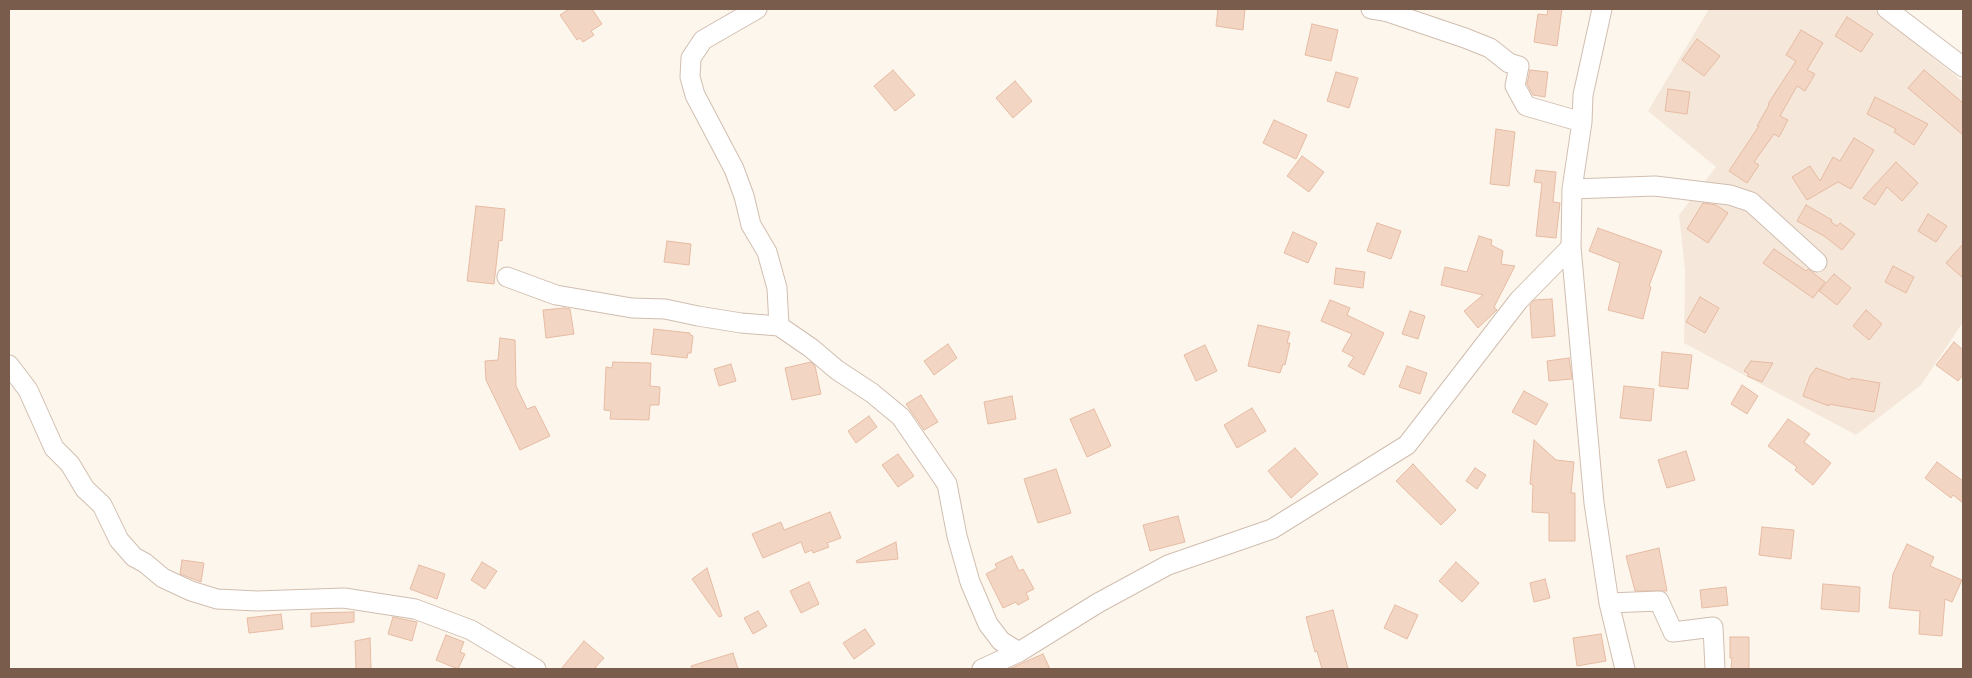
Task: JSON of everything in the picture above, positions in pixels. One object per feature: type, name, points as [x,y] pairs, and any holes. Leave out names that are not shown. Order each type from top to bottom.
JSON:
[{"type":"street","points":[[757,9],[704,40],[691,58],[690,77],[695,95],[734,169],[744,196],[751,225],[767,252],[777,288],[779,326]]},
{"type":"street","points":[[1372,9],[1418,22],[1490,48],[1509,63],[1519,66],[1515,86],[1526,106],[1582,122]]},
{"type":"street","points":[[1602,9],[1583,95],[1582,122],[1572,189],[1571,247],[1594,504],[1609,603],[1625,669]]},
{"type":"street","points":[[1887,9],[1963,67]]},
{"type":"street","points":[[1572,189],[1655,186],[1730,195],[1751,202],[1817,262]]},
{"type":"street","points":[[982,669],[1019,652],[1098,603],[1168,565],[1272,529],[1407,446],[1519,300],[1571,247]]},
{"type":"street","points":[[507,277],[556,295],[632,308],[665,309],[742,323],[779,326],[811,348],[837,370],[872,392],[901,417],[947,484],[957,536],[970,582],[988,624],[1001,641],[1019,652]]},
{"type":"street","points":[[9,365],[28,390],[54,448],[70,464],[85,489],[102,505],[119,540],[134,557],[145,563],[163,578],[191,591],[217,599],[257,602],[344,598],[414,608],[471,630],[536,669]]},
{"type":"street","points":[[1609,603],[1659,601],[1672,632],[1713,627],[1716,669]]},
{"type":"shaded area","points":[[1709,9],[1874,9],[1963,82],[1963,322],[1921,385],[1856,435],[1684,343],[1685,270],[1679,215],[1716,167],[1648,111]]},
{"type":"building","points":[[569,9],[592,9],[602,24],[591,31],[594,35],[583,42],[580,38],[577,40],[560,15]]},
{"type":"building","points":[[1218,9],[1245,9],[1243,30],[1216,26]]},
{"type":"building","points":[[1548,9],[1562,9],[1557,46],[1534,42],[1538,14],[1547,15]]},
{"type":"building","points":[[1847,17],[1873,34],[1861,52],[1835,36]]},
{"type":"building","points":[[1312,24],[1338,30],[1331,61],[1305,55]]},
{"type":"building","points":[[1801,30],[1823,43],[1807,70],[1815,74],[1805,91],[1797,86],[1780,116],[1788,120],[1779,137],[1774,134],[1754,162],[1759,165],[1747,183],[1729,171],[1759,126],[1757,126],[1768,104],[1796,61],[1786,55]]},
{"type":"building","points":[[1697,39],[1720,56],[1704,76],[1682,60]]},
{"type":"building","points":[[893,70],[915,95],[895,111],[874,86]]},
{"type":"building","points":[[1530,70],[1548,72],[1545,97],[1533,95],[1527,84]]},
{"type":"building","points":[[1924,70],[1963,103],[1963,135],[1908,88]]},
{"type":"building","points":[[1336,72],[1358,78],[1349,108],[1327,101]]},
{"type":"building","points":[[1015,81],[1032,101],[1013,118],[996,98]]},
{"type":"building","points":[[1668,89],[1690,92],[1687,114],[1665,111]]},
{"type":"building","points":[[1875,97],[1928,124],[1914,145],[1894,132],[1896,129],[1867,114]]},
{"type":"building","points":[[1274,120],[1307,135],[1296,159],[1263,143]]},
{"type":"building","points":[[1496,129],[1515,132],[1509,186],[1490,184]]},
{"type":"building","points":[[1854,138],[1874,150],[1851,189],[1838,182],[1807,200],[1792,177],[1810,166],[1820,181],[1833,157],[1840,161]]},
{"type":"building","points":[[1302,156],[1324,172],[1309,192],[1287,176]]},
{"type":"building","points":[[1896,162],[1918,183],[1902,201],[1887,187],[1875,205],[1863,198]]},
{"type":"building","points":[[1536,170],[1556,172],[1553,202],[1560,203],[1556,238],[1536,236],[1542,183],[1534,182]]},
{"type":"building","points":[[1703,203],[1716,205],[1728,213],[1708,243],[1687,229]]},
{"type":"building","points":[[1806,205],[1832,220],[1831,222],[1837,226],[1840,223],[1855,234],[1842,250],[1824,236],[1797,221]]},
{"type":"building","points":[[476,206],[505,209],[502,241],[499,240],[494,284],[467,281]]},
{"type":"building","points":[[1928,214],[1947,226],[1936,242],[1918,231]]},
{"type":"building","points":[[1377,223],[1401,231],[1391,259],[1367,251]]},
{"type":"building","points":[[1598,228],[1662,251],[1649,286],[1651,287],[1643,319],[1608,310],[1620,263],[1589,251]]},
{"type":"building","points":[[1293,232],[1317,243],[1308,263],[1284,253]]},
{"type":"building","points":[[1479,236],[1492,240],[1491,245],[1503,251],[1501,264],[1515,266],[1494,307],[1497,310],[1478,328],[1464,311],[1483,295],[1441,285],[1445,267],[1467,272]]},
{"type":"building","points":[[667,241],[691,244],[689,265],[664,262]]},
{"type":"building","points":[[1963,244],[1963,278],[1946,263]]},
{"type":"building","points":[[1774,249],[1806,271],[1808,269],[1825,282],[1813,298],[1763,263]]},
{"type":"building","points":[[1893,266],[1914,277],[1906,293],[1885,282]]},
{"type":"building","points":[[1336,268],[1365,272],[1363,288],[1334,284]]},
{"type":"building","points":[[1834,274],[1851,288],[1837,305],[1819,291]]},
{"type":"building","points":[[1700,297],[1719,308],[1705,333],[1686,322]]},
{"type":"building","points":[[1552,299],[1555,336],[1532,338],[1530,305],[1534,300]]},
{"type":"building","points":[[1330,300],[1350,308],[1347,315],[1384,333],[1364,375],[1348,366],[1354,357],[1342,351],[1352,334],[1321,321]]},
{"type":"building","points":[[570,309],[574,334],[546,338],[543,310]]},
{"type":"building","points":[[1866,310],[1882,324],[1869,340],[1853,326]]},
{"type":"building","points":[[1410,311],[1425,316],[1418,339],[1402,334]]},
{"type":"building","points":[[1258,325],[1290,332],[1287,343],[1290,343],[1285,365],[1283,364],[1280,373],[1248,366]]},
{"type":"building","points":[[654,329],[690,333],[693,336],[691,353],[688,353],[687,358],[651,354]]},
{"type":"building","points":[[500,338],[515,340],[516,386],[527,409],[535,406],[550,436],[520,450],[486,380],[485,361],[498,360]]},
{"type":"building","points":[[1954,342],[1963,350],[1963,375],[1958,381],[1936,365]]},
{"type":"building","points":[[948,344],[957,358],[934,375],[924,361]]},
{"type":"building","points":[[1205,345],[1217,371],[1196,381],[1184,355]]},
{"type":"building","points":[[1662,352],[1692,355],[1688,389],[1659,386]]},
{"type":"building","points":[[1569,358],[1572,379],[1549,381],[1547,361]]},
{"type":"building","points":[[1751,361],[1773,363],[1762,382],[1747,376],[1749,374],[1744,371]]},
{"type":"building","points":[[613,362],[651,363],[650,386],[660,387],[659,405],[650,405],[649,420],[610,419],[611,411],[604,410],[606,367],[612,368]]},
{"type":"building","points":[[811,362],[815,366],[821,394],[792,400],[785,368]]},
{"type":"building","points":[[731,364],[736,381],[719,386],[714,369]]},
{"type":"building","points":[[1407,366],[1427,373],[1420,394],[1399,387]]},
{"type":"building","points":[[1816,368],[1850,380],[1851,378],[1880,383],[1874,412],[1829,404],[1829,406],[1803,396],[1810,376]]},
{"type":"building","points":[[1742,385],[1758,396],[1747,414],[1731,404]]},
{"type":"building","points":[[1624,386],[1654,389],[1651,421],[1620,418]]},
{"type":"building","points":[[1524,391],[1548,404],[1536,425],[1512,412]]},
{"type":"building","points":[[921,395],[938,422],[924,430],[906,404]]},
{"type":"building","points":[[1012,396],[1016,419],[988,424],[984,402]]},
{"type":"building","points":[[1252,408],[1266,431],[1237,448],[1224,425]]},
{"type":"building","points":[[1094,409],[1111,446],[1087,457],[1070,419]]},
{"type":"building","points":[[869,416],[877,427],[856,443],[848,431]]},
{"type":"building","points":[[1788,419],[1810,434],[1804,442],[1831,463],[1813,485],[1795,470],[1797,467],[1768,446]]},
{"type":"building","points":[[1534,440],[1556,460],[1574,462],[1571,493],[1575,493],[1575,541],[1549,541],[1549,513],[1532,512],[1533,485],[1530,484]]},
{"type":"building","points":[[1295,448],[1318,474],[1291,498],[1268,471]]},
{"type":"building","points":[[1686,451],[1695,480],[1667,488],[1658,460]]},
{"type":"building","points":[[898,454],[914,476],[898,487],[882,465]]},
{"type":"building","points":[[1937,462],[1963,481],[1963,503],[1953,495],[1951,498],[1925,478]]},
{"type":"building","points":[[1413,464],[1456,510],[1441,525],[1396,481]]},
{"type":"building","points":[[1475,468],[1486,475],[1477,489],[1466,481]]},
{"type":"building","points":[[1056,469],[1071,513],[1038,523],[1024,479]]},
{"type":"building","points":[[830,512],[841,538],[827,543],[829,547],[813,553],[812,550],[805,553],[801,542],[763,558],[752,534],[781,522],[784,530]]},
{"type":"building","points":[[1178,516],[1185,542],[1150,551],[1143,525]]},
{"type":"building","points":[[1762,527],[1794,530],[1791,559],[1759,555]]},
{"type":"building","points":[[896,542],[898,559],[857,563],[856,561]]},
{"type":"building","points":[[1907,544],[1934,557],[1930,566],[1962,580],[1952,602],[1945,599],[1942,636],[1919,634],[1920,611],[1889,608],[1893,574]]},
{"type":"building","points":[[1659,548],[1667,591],[1635,591],[1626,556]]},
{"type":"building","points":[[1012,556],[1019,571],[1023,569],[1034,589],[1026,593],[1029,599],[1018,605],[1016,602],[1003,608],[986,574],[997,568],[995,564]]},
{"type":"building","points":[[182,560],[204,563],[201,582],[180,574]]},
{"type":"building","points":[[482,562],[497,571],[485,589],[471,580]]},
{"type":"building","points":[[1456,562],[1479,583],[1462,602],[1439,581]]},
{"type":"building","points":[[419,565],[445,574],[437,599],[410,589]]},
{"type":"building","points":[[707,568],[722,616],[719,617],[692,579]]},
{"type":"building","points":[[1545,579],[1550,598],[1534,602],[1530,583]]},
{"type":"building","points":[[809,582],[819,604],[801,613],[790,591]]},
{"type":"building","points":[[1823,584],[1860,587],[1859,612],[1821,609]]},
{"type":"building","points":[[1726,587],[1728,605],[1702,608],[1700,590]]},
{"type":"building","points":[[1395,605],[1418,615],[1407,639],[1384,628]]},
{"type":"building","points":[[1333,610],[1348,669],[1322,669],[1317,651],[1315,652],[1306,617]]},
{"type":"building","points":[[758,611],[767,626],[753,634],[744,618]]},
{"type":"building","points":[[354,612],[354,622],[311,627],[311,613]]},
{"type":"building","points":[[281,614],[283,629],[249,633],[247,618]]},
{"type":"building","points":[[393,617],[417,622],[412,641],[388,634]]},
{"type":"building","points":[[865,629],[875,644],[854,659],[843,643]]},
{"type":"building","points":[[1601,634],[1606,661],[1577,666],[1573,638]]},
{"type":"building","points":[[446,635],[464,642],[460,652],[465,654],[458,669],[436,660]]},
{"type":"building","points":[[1730,637],[1749,637],[1749,669],[1731,669]]},
{"type":"building","points":[[370,638],[371,669],[356,669],[355,641]]},
{"type":"building","points":[[584,641],[604,658],[594,669],[561,669]]},
{"type":"building","points":[[733,653],[738,669],[692,669],[691,666]]},
{"type":"building","points":[[1043,654],[1050,669],[1009,669]]}]
